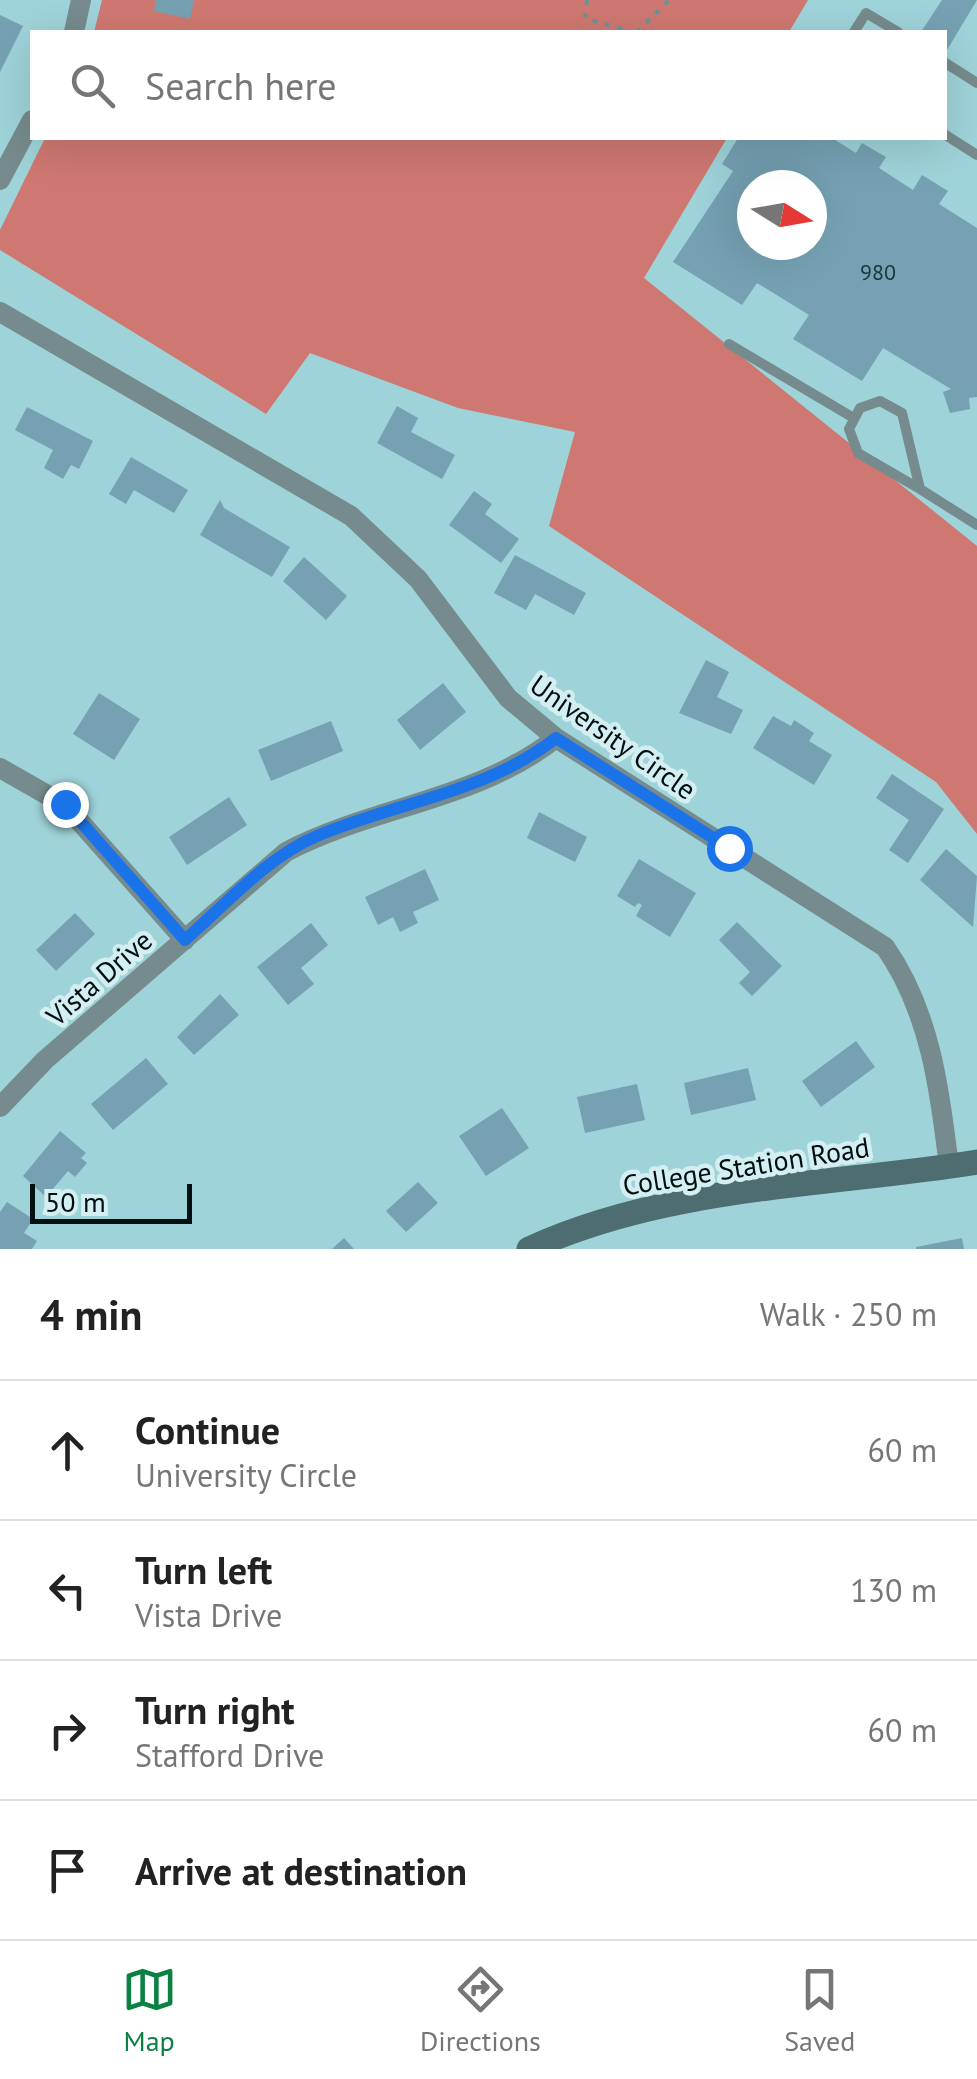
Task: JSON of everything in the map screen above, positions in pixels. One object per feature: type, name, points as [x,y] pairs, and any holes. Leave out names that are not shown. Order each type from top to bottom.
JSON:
[{"type":"main road","name":"College Station Road","points":[[529,1249],[598,1221],[656,1206],[977,1162]]},
{"type":"street","points":[[74,30],[81,0]]},
{"type":"street","points":[[0,180],[30,124]]},
{"type":"street","name":"University Circle","points":[[0,312],[351,516],[418,579],[508,698],[556,738],[885,947],[917,998],[943,1113],[949,1167]]},
{"type":"street","name":"Vista Drive","points":[[0,1106],[45,1060],[286,852],[316,836],[488,779],[528,760],[556,738]]},
{"type":"street","points":[[0,768],[65,804],[185,940]]},
{"type":"lane","points":[[855,30],[866,12],[895,30]]},
{"type":"lane","points":[[947,64],[977,83]]},
{"type":"lane","points":[[947,136],[977,155]]},
{"type":"lane","points":[[729,344],[852,418]]},
{"type":"lane","points":[[920,490],[902,413],[880,402],[860,408],[852,418],[850,440],[858,453],[977,525]]},
{"type":"path","points":[[587,0],[584,18],[628,30]]},
{"type":"path","points":[[637,30],[668,0]]},
{"type":"shaded area","points":[[102,0],[808,0],[790,30],[94,30]]},
{"type":"shaded area","points":[[44,140],[726,140],[644,278],[977,546],[977,834],[936,782],[549,526],[575,432],[458,408],[310,353],[266,414],[0,250],[0,230]]},
{"type":"building","points":[[156,0],[194,0],[190,19],[154,11]]},
{"type":"building","points":[[942,0],[977,0],[947,50],[947,30],[922,30]]},
{"type":"building","points":[[0,15],[23,26],[0,72]]},
{"type":"building","points":[[737,140],[835,140],[856,153],[862,143],[886,157],[879,168],[913,190],[922,175],[948,191],[939,204],[977,228],[977,397],[969,398],[970,409],[950,413],[943,392],[951,389],[883,348],[862,381],[793,339],[809,315],[757,283],[742,305],[673,262],[733,171],[722,164]]},
{"type":"building","points":[[397,406],[418,418],[411,432],[455,455],[442,479],[377,443]]},
{"type":"building","points":[[27,407],[93,441],[79,469],[71,465],[63,479],[44,468],[53,450],[15,430]]},
{"type":"building","points":[[131,457],[188,490],[174,513],[134,490],[126,504],[109,494]]},
{"type":"building","points":[[474,491],[492,504],[485,514],[519,539],[501,563],[449,525]]},
{"type":"building","points":[[220,500],[224,508],[290,547],[272,577],[200,535]]},
{"type":"building","points":[[515,555],[586,593],[574,615],[535,594],[526,610],[494,593]]},
{"type":"building","points":[[304,557],[347,596],[326,620],[283,581]]},
{"type":"building","points":[[706,660],[729,672],[717,697],[743,710],[731,734],[679,713]]},
{"type":"building","points":[[443,683],[466,712],[420,750],[397,720]]},
{"type":"building","points":[[99,693],[140,719],[114,760],[73,734]]},
{"type":"building","points":[[773,716],[791,726],[794,720],[814,733],[809,741],[832,755],[814,785],[753,748]]},
{"type":"building","points":[[331,721],[343,751],[271,781],[258,750]]},
{"type":"building","points":[[892,774],[944,809],[908,863],[889,850],[909,820],[876,798]]},
{"type":"building","points":[[229,797],[247,825],[187,865],[169,837]]},
{"type":"building","points":[[539,812],[587,837],[575,862],[527,838]]},
{"type":"building","points":[[946,849],[977,876],[973,927],[920,880]]},
{"type":"building","points":[[639,859],[696,893],[670,937],[636,916],[642,905],[638,903],[635,907],[617,896]]},
{"type":"building","points":[[425,869],[439,900],[413,912],[418,923],[400,932],[393,917],[378,925],[365,897]]},
{"type":"building","points":[[75,913],[95,934],[56,971],[36,950]]},
{"type":"building","points":[[737,922],[782,966],[752,996],[739,983],[750,972],[719,940]]},
{"type":"building","points":[[311,923],[328,945],[301,968],[314,984],[288,1005],[257,967]]},
{"type":"building","points":[[220,994],[239,1015],[194,1055],[177,1037]]},
{"type":"building","points":[[856,1041],[875,1067],[821,1107],[802,1081]]},
{"type":"building","points":[[146,1058],[168,1084],[113,1130],[91,1104]]},
{"type":"building","points":[[748,1068],[756,1100],[691,1115],[684,1083]]},
{"type":"building","points":[[637,1084],[645,1120],[585,1133],[577,1097]]},
{"type":"building","points":[[502,1108],[529,1148],[486,1176],[459,1136]]},
{"type":"building","points":[[60,1131],[86,1153],[81,1158],[87,1163],[75,1177],[68,1171],[46,1197],[23,1176]]},
{"type":"building","points":[[418,1182],[438,1203],[406,1232],[386,1211]]},
{"type":"building","points":[[7,1202],[33,1219],[24,1233],[37,1241],[32,1249],[0,1249],[0,1212]]},
{"type":"building","points":[[344,1238],[354,1249],[332,1249]]},
{"type":"building","points":[[962,1238],[964,1249],[916,1249],[916,1247]]},
{"type":"route","points":[[65,804],[185,940],[286,852],[316,836],[488,779],[528,760],[556,738],[729,848]]}]
